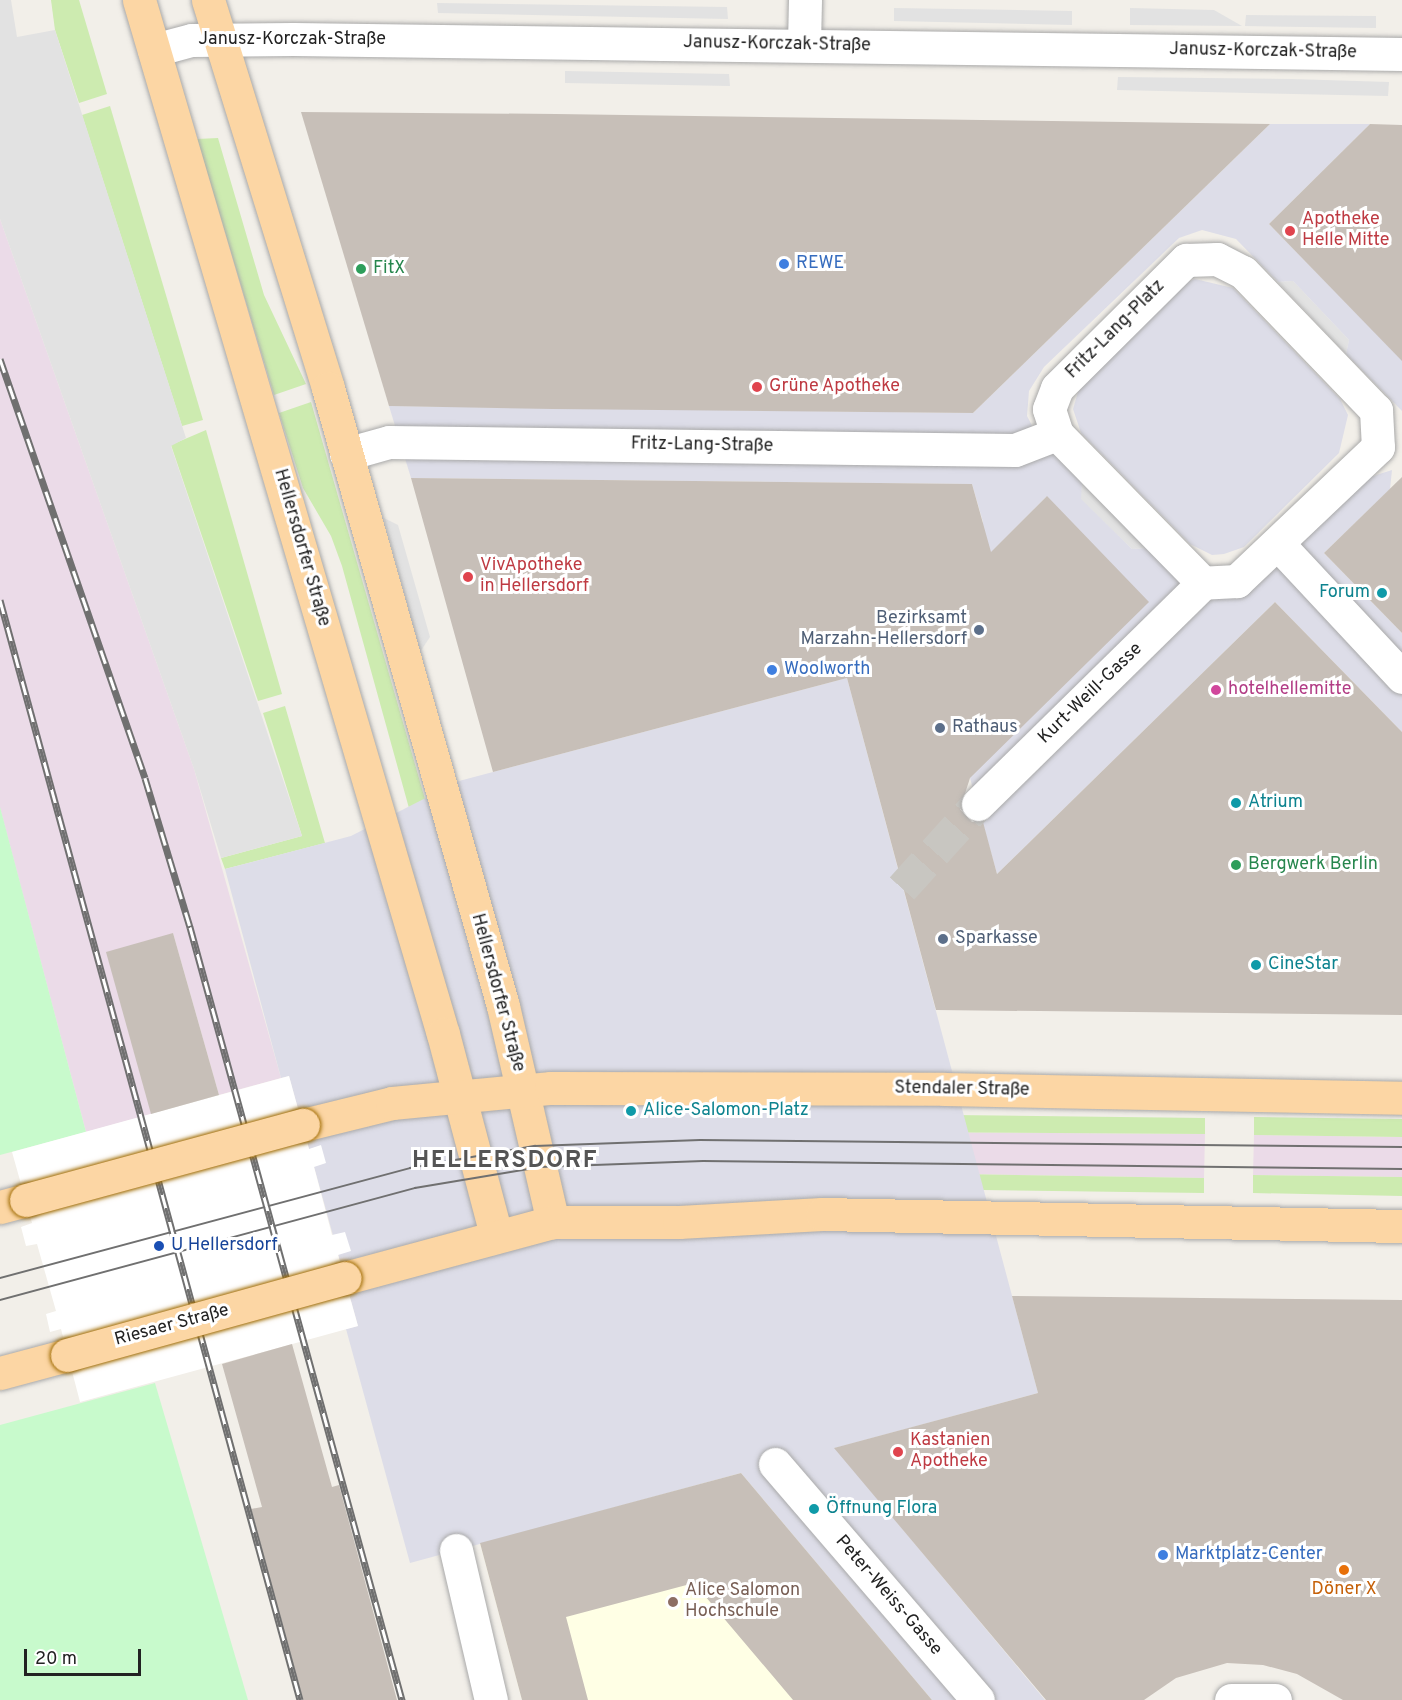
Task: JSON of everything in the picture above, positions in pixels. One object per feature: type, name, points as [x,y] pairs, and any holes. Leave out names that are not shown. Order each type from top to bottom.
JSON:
[{"type":"main road","name":"Hellersdorfer Straße","points":[[139,0],[460,1096]]},
{"type":"main road","name":"Hellersdorfer Straße","points":[[208,0],[346,454],[503,1006],[522,1089]]},
{"type":"main road","points":[[13,1203],[392,1102],[522,1089],[553,1222]]},
{"type":"main road","name":"Stendaler Straße","points":[[522,1089],[932,1089],[1402,1098]]},
{"type":"main road","points":[[460,1096],[496,1234],[553,1222],[680,1222],[822,1214],[1402,1226]]},
{"type":"main road","name":"Riesaer Straße","points":[[0,1373],[496,1234]]},
{"type":"street","points":[[804,44],[805,0]]},
{"type":"street","name":"Janusz-Korczak-Straße","points":[[154,50],[192,40],[219,39],[804,44],[1402,54]]},
{"type":"street","name":"Fritz-Lang-Platz","points":[[1057,434],[1049,409],[1057,387],[1186,260],[1217,259],[1243,272],[1376,410],[1390,450],[1237,581],[1203,583]]},
{"type":"street","points":[[1057,434],[1203,583]]},
{"type":"street","name":"Fritz-Lang-Straße","points":[[346,454],[389,442],[1015,450],[1057,434]]},
{"type":"street","points":[[1278,544],[1402,677]]},
{"type":"street","name":"Kurt-Weill-Gasse","points":[[978,804],[1203,583]]},
{"type":"street","name":"Peter-Weiss-Gasse","points":[[775,1464],[978,1700]]},
{"type":"street","points":[[456,1550],[491,1700]]},
{"type":"street","points":[[1231,1700],[1275,1700]]},
{"type":"shaded area","points":[[0,0],[11,0],[17,37],[55,30],[186,438],[171,446],[302,836],[221,858],[194,769],[0,219]]},
{"type":"shaded area","points":[[437,3],[727,7],[728,19],[438,13]]},
{"type":"shaded area","points":[[894,8],[1072,11],[1072,25],[894,21]]},
{"type":"shaded area","points":[[1130,8],[1214,10],[1242,26],[1130,25]]},
{"type":"shaded area","points":[[1246,15],[1376,16],[1376,28],[1245,26]]},
{"type":"shaded area","points":[[565,71],[729,74],[730,86],[565,83]]},
{"type":"shaded area","points":[[1118,77],[1389,82],[1388,96],[1117,90]]},
{"type":"shaded area","points":[[1270,124],[1370,124],[1269,224],[1399,357],[1402,355],[1402,411],[1346,354],[1349,340],[1293,281],[1278,282],[1236,239],[1202,230],[1179,238],[1044,367],[1029,391],[1027,416],[1040,441],[1082,483],[1081,499],[1132,549],[1146,548],[1204,598],[1239,596],[1361,480],[1392,470],[1390,489],[1324,553],[1402,633],[1402,732],[1275,602],[997,874],[970,778],[1047,496],[943,601],[919,583],[983,522],[972,484],[411,478],[389,406],[973,413]]},
{"type":"shaded area","points":[[0,219],[194,769],[281,1078],[219,1095],[173,933],[151,1114],[86,1132],[0,808]]},
{"type":"shaded area","points":[[1195,279],[1233,288],[1340,399],[1348,415],[1339,453],[1244,547],[1224,554],[1212,555],[1190,544],[1081,433],[1073,409],[1081,382],[1184,283]]},
{"type":"shaded area","points":[[1293,281],[1349,340],[1346,354],[1278,282]]},
{"type":"shaded area","points":[[1082,483],[1146,548],[1132,549],[1080,499]]},
{"type":"shaded area","points":[[384,518],[398,525],[430,637],[420,652]]},
{"type":"shaded area","name":"Alice-Salomon-Platz","points":[[847,678],[1038,1393],[835,1448],[1045,1700],[932,1700],[741,1473],[410,1563],[346,1329],[358,1326],[289,1076],[281,1078],[225,869],[351,836],[459,781]]},
{"type":"shaded area","points":[[876,1132],[1205,1134],[1204,1178],[897,1173]]},
{"type":"shaded area","points":[[1254,1135],[1402,1137],[1402,1177],[1253,1175]]},
{"type":"shaded area","name":"Alice Salomon Hochschule","points":[[741,1473],[932,1700],[522,1700],[480,1543]]},
{"type":"green space","points":[[51,0],[79,0],[107,94],[79,103],[55,30]]},
{"type":"green space","points":[[110,106],[203,420],[182,426],[82,115]]},
{"type":"green space","points":[[218,138],[264,295],[306,384],[274,395],[197,139]]},
{"type":"green space","points":[[311,402],[425,799],[464,1007],[342,566],[331,536],[303,488],[279,413]]},
{"type":"green space","points":[[206,430],[282,694],[258,701],[171,445]]},
{"type":"green space","points":[[285,706],[325,843],[225,869],[221,858],[302,836],[263,713]]},
{"type":"green space","points":[[0,807],[86,1132],[0,1155]]},
{"type":"green space","points":[[607,1111],[1205,1118],[1205,1134],[876,1132]]},
{"type":"green space","points":[[1254,1117],[1402,1119],[1402,1137],[1254,1135]]},
{"type":"green space","points":[[897,1173],[1204,1178],[1204,1193],[914,1189]]},
{"type":"green space","points":[[1253,1175],[1402,1177],[1402,1196],[1253,1193]]},
{"type":"green space","points":[[155,1383],[248,1700],[0,1700],[0,1425]]},
{"type":"pier","points":[[289,1076],[309,1149],[321,1145],[326,1163],[314,1167],[332,1235],[345,1232],[351,1251],[338,1255],[358,1326],[80,1402],[61,1329],[50,1332],[46,1314],[56,1311],[37,1244],[26,1246],[21,1227],[32,1223],[12,1152]]},
{"type":"building","points":[[301,112],[1270,124],[973,413],[553,409],[389,406]]},
{"type":"building","points":[[1370,124],[1402,125],[1402,361],[1269,224]]},
{"type":"building","name":"Forum","points":[[1402,477],[1402,633],[1324,553]]},
{"type":"building","points":[[411,478],[972,484],[991,552],[1047,496],[1149,602],[970,778],[960,809],[972,822],[983,822],[997,874],[1275,602],[1402,732],[1402,1015],[936,1010],[847,678],[493,772]]},
{"type":"building","points":[[173,933],[219,1095],[151,1114],[106,952]]},
{"type":"building","name":"Marktplatz-Center","points":[[1012,1296],[1402,1300],[1402,1700],[1343,1700],[1297,1674],[1263,1665],[1227,1663],[1176,1678],[1144,1700],[1046,1700],[834,1448],[1038,1393]]},
{"type":"building","points":[[292,1344],[332,1487],[339,1485],[397,1700],[303,1700],[251,1509],[262,1507],[222,1364]]},
{"type":"building","name":"Alice Salomon Hochschule","points":[[741,1473],[932,1700],[793,1700],[694,1583],[566,1617],[588,1700],[522,1700],[480,1543]]},
{"type":"tunnel","points":[[902,888],[978,804]]},
{"type":"tram line","points":[[0,1278],[410,1168],[535,1146],[700,1140],[1402,1147]]},
{"type":"tram line","points":[[0,1300],[415,1188],[540,1167],[703,1161],[1402,1169]]},
{"type":"railway","points":[[0,359],[145,778],[190,927],[402,1700]]},
{"type":"railway","points":[[0,600],[300,1700]]},
{"type":"place","name":"Apotheke Helle Mitte","points":[[1290,231]]},
{"type":"place","name":"REWE","points":[[784,264]]},
{"type":"place","name":"FitX","points":[[361,269]]},
{"type":"place","name":"Grüne Apotheke","points":[[757,387]]},
{"type":"place","name":"VivApotheke in Hellersdorf","points":[[468,577]]},
{"type":"place","name":"Forum","points":[[1382,593]]},
{"type":"place","name":"Bezirksamt Marzahn-Hellersdorf","points":[[979,630]]},
{"type":"place","name":"Woolworth","points":[[772,670]]},
{"type":"place","name":"hotelhellemitte","points":[[1216,690]]},
{"type":"place","name":"Rathaus","points":[[940,728]]},
{"type":"place","name":"Atrium","points":[[1236,803]]},
{"type":"place","name":"Bergwerk Berlin","points":[[1236,865]]},
{"type":"place","name":"Sparkasse","points":[[943,939]]},
{"type":"place","name":"CineStar","points":[[1256,965]]},
{"type":"place","name":"Alice-Salomon-Platz","points":[[631,1111]]},
{"type":"place","name":"U Hellersdorf","points":[[159,1246]]},
{"type":"place","name":"Kastanien Apotheke","points":[[898,1452]]},
{"type":"place","name":"Öffnung Flora","points":[[814,1509]]},
{"type":"place","name":"Marktplatz-Center","points":[[1163,1555]]},
{"type":"place","name":"Döner X","points":[[1344,1570]]},
{"type":"place","name":"Alice Salomon Hochschule","points":[[673,1602]]},
{"type":"district","name":"HELLERSDORF","points":[[505,1162]]}]
